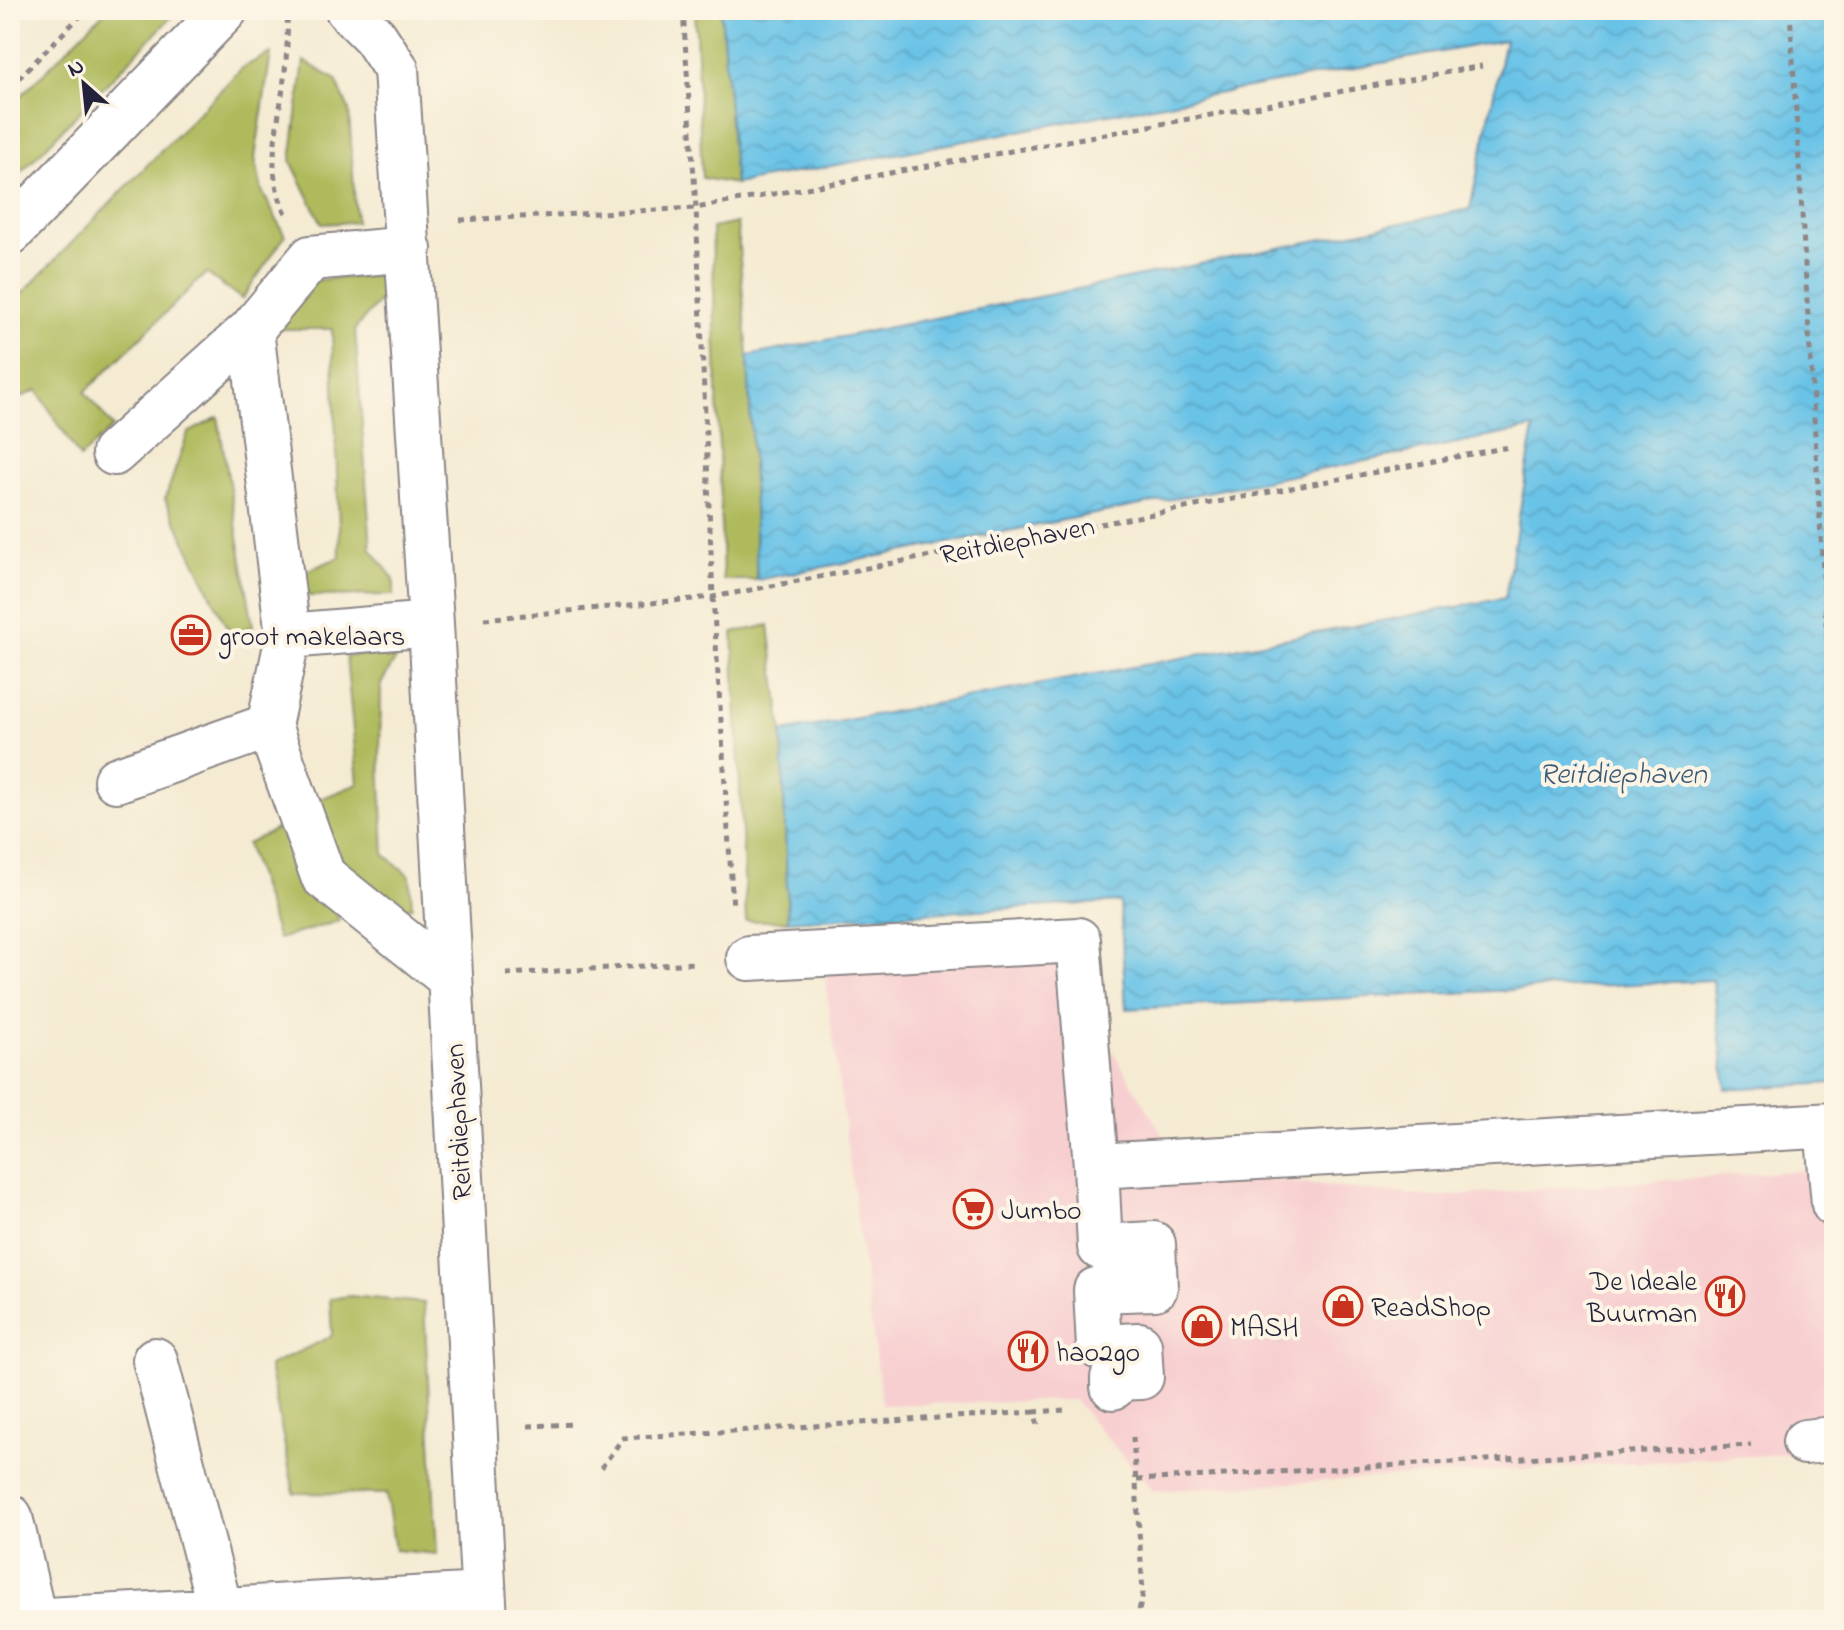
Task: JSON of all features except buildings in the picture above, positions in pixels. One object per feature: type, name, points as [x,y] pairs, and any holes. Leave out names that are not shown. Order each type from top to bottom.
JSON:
[{"type":"street","points":[[10,233],[225,10]]},
{"type":"street","name":"Reitdiephaven","points":[[348,10],[375,37],[396,69],[431,624],[484,1607]]},
{"type":"street","points":[[114,453],[251,330],[311,258],[408,236]]},
{"type":"street","points":[[251,330],[288,636],[269,726],[323,876],[450,978]]},
{"type":"street","points":[[288,636],[431,624]]},
{"type":"street","points":[[116,780],[269,726]]},
{"type":"street","points":[[743,959],[1078,940],[1100,1247],[1153,1244],[1155,1288],[1096,1290],[1099,1347],[1139,1345],[1141,1377],[1113,1378],[1123,1405]]},
{"type":"street","points":[[1096,1166],[1830,1125],[1834,1204]]},
{"type":"street","points":[[155,1360],[220,1609]]},
{"type":"street","points":[[10,1517],[34,1620]]},
{"type":"street","points":[[47,1620],[220,1609],[484,1607]]},
{"type":"path","points":[[10,87],[86,10]]},
{"type":"path","points":[[287,10],[285,76],[272,166],[275,188],[311,258]]},
{"type":"path","points":[[450,978],[743,959],[713,597],[696,208],[683,10]]},
{"type":"path","points":[[1790,10],[1834,758]]},
{"type":"path","points":[[408,236],[696,208],[1482,66]]},
{"type":"path","name":"Reitdiephaven","points":[[431,624],[713,597],[1509,447]]},
{"type":"path","points":[[1123,1405],[1137,1480],[1143,1593],[1138,1615]]},
{"type":"path","points":[[601,1468],[623,1438],[1034,1412],[1038,1425]]},
{"type":"path","points":[[1137,1480],[1820,1441]]},
{"type":"shaded area","points":[[1051,948],[1185,1172],[1434,1197],[1834,1168],[1834,1451],[1153,1491],[1074,1400],[882,1405],[824,972]]},
{"type":"green space","points":[[106,10],[178,10],[10,184],[10,107]]},
{"type":"green space","points":[[695,10],[721,10],[735,184],[702,178]]},
{"type":"green space","points":[[271,53],[255,158],[262,191],[285,236],[242,299],[206,273],[85,392],[113,427],[80,458],[37,390],[10,402],[10,306],[243,67]]},
{"type":"green space","points":[[304,61],[336,80],[349,110],[356,222],[322,224],[291,161]]},
{"type":"green space","points":[[737,223],[748,356],[757,580],[723,580],[712,228]]},
{"type":"green space","points":[[379,275],[382,298],[355,329],[371,549],[394,579],[394,595],[309,596],[299,574],[340,557],[332,329],[271,329],[316,280]]},
{"type":"green space","points":[[218,417],[253,626],[230,634],[165,499],[188,433]]},
{"type":"green space","points":[[769,625],[782,732],[788,921],[746,921],[733,633]]},
{"type":"green space","points":[[400,652],[381,684],[384,854],[410,876],[412,907],[382,912],[336,855],[312,802],[358,784],[346,656]]},
{"type":"green space","points":[[280,827],[334,905],[339,921],[278,939],[247,844]]},
{"type":"green space","points":[[349,1296],[424,1303],[437,1554],[395,1550],[386,1494],[294,1493],[269,1366],[332,1336],[330,1299]]},
{"type":"water","name":"Reitdiephaven","points":[[721,10],[1834,10],[1834,1083],[1726,1089],[1713,980],[1126,1009],[1120,902],[788,921],[782,732],[1505,598],[1534,428],[757,580],[748,356],[1470,209],[1505,40],[735,184]]},
{"type":"place","name":"groot makelaars","points":[[191,635]]},
{"type":"place","name":"Jumbo","points":[[973,1209]]},
{"type":"place","name":"De Ideale Buurman","points":[[1725,1296]]},
{"type":"place","name":"ReadShop","points":[[1343,1306]]},
{"type":"place","name":"MASH","points":[[1202,1326]]},
{"type":"place","name":"hao2go","points":[[1028,1351]]}]
